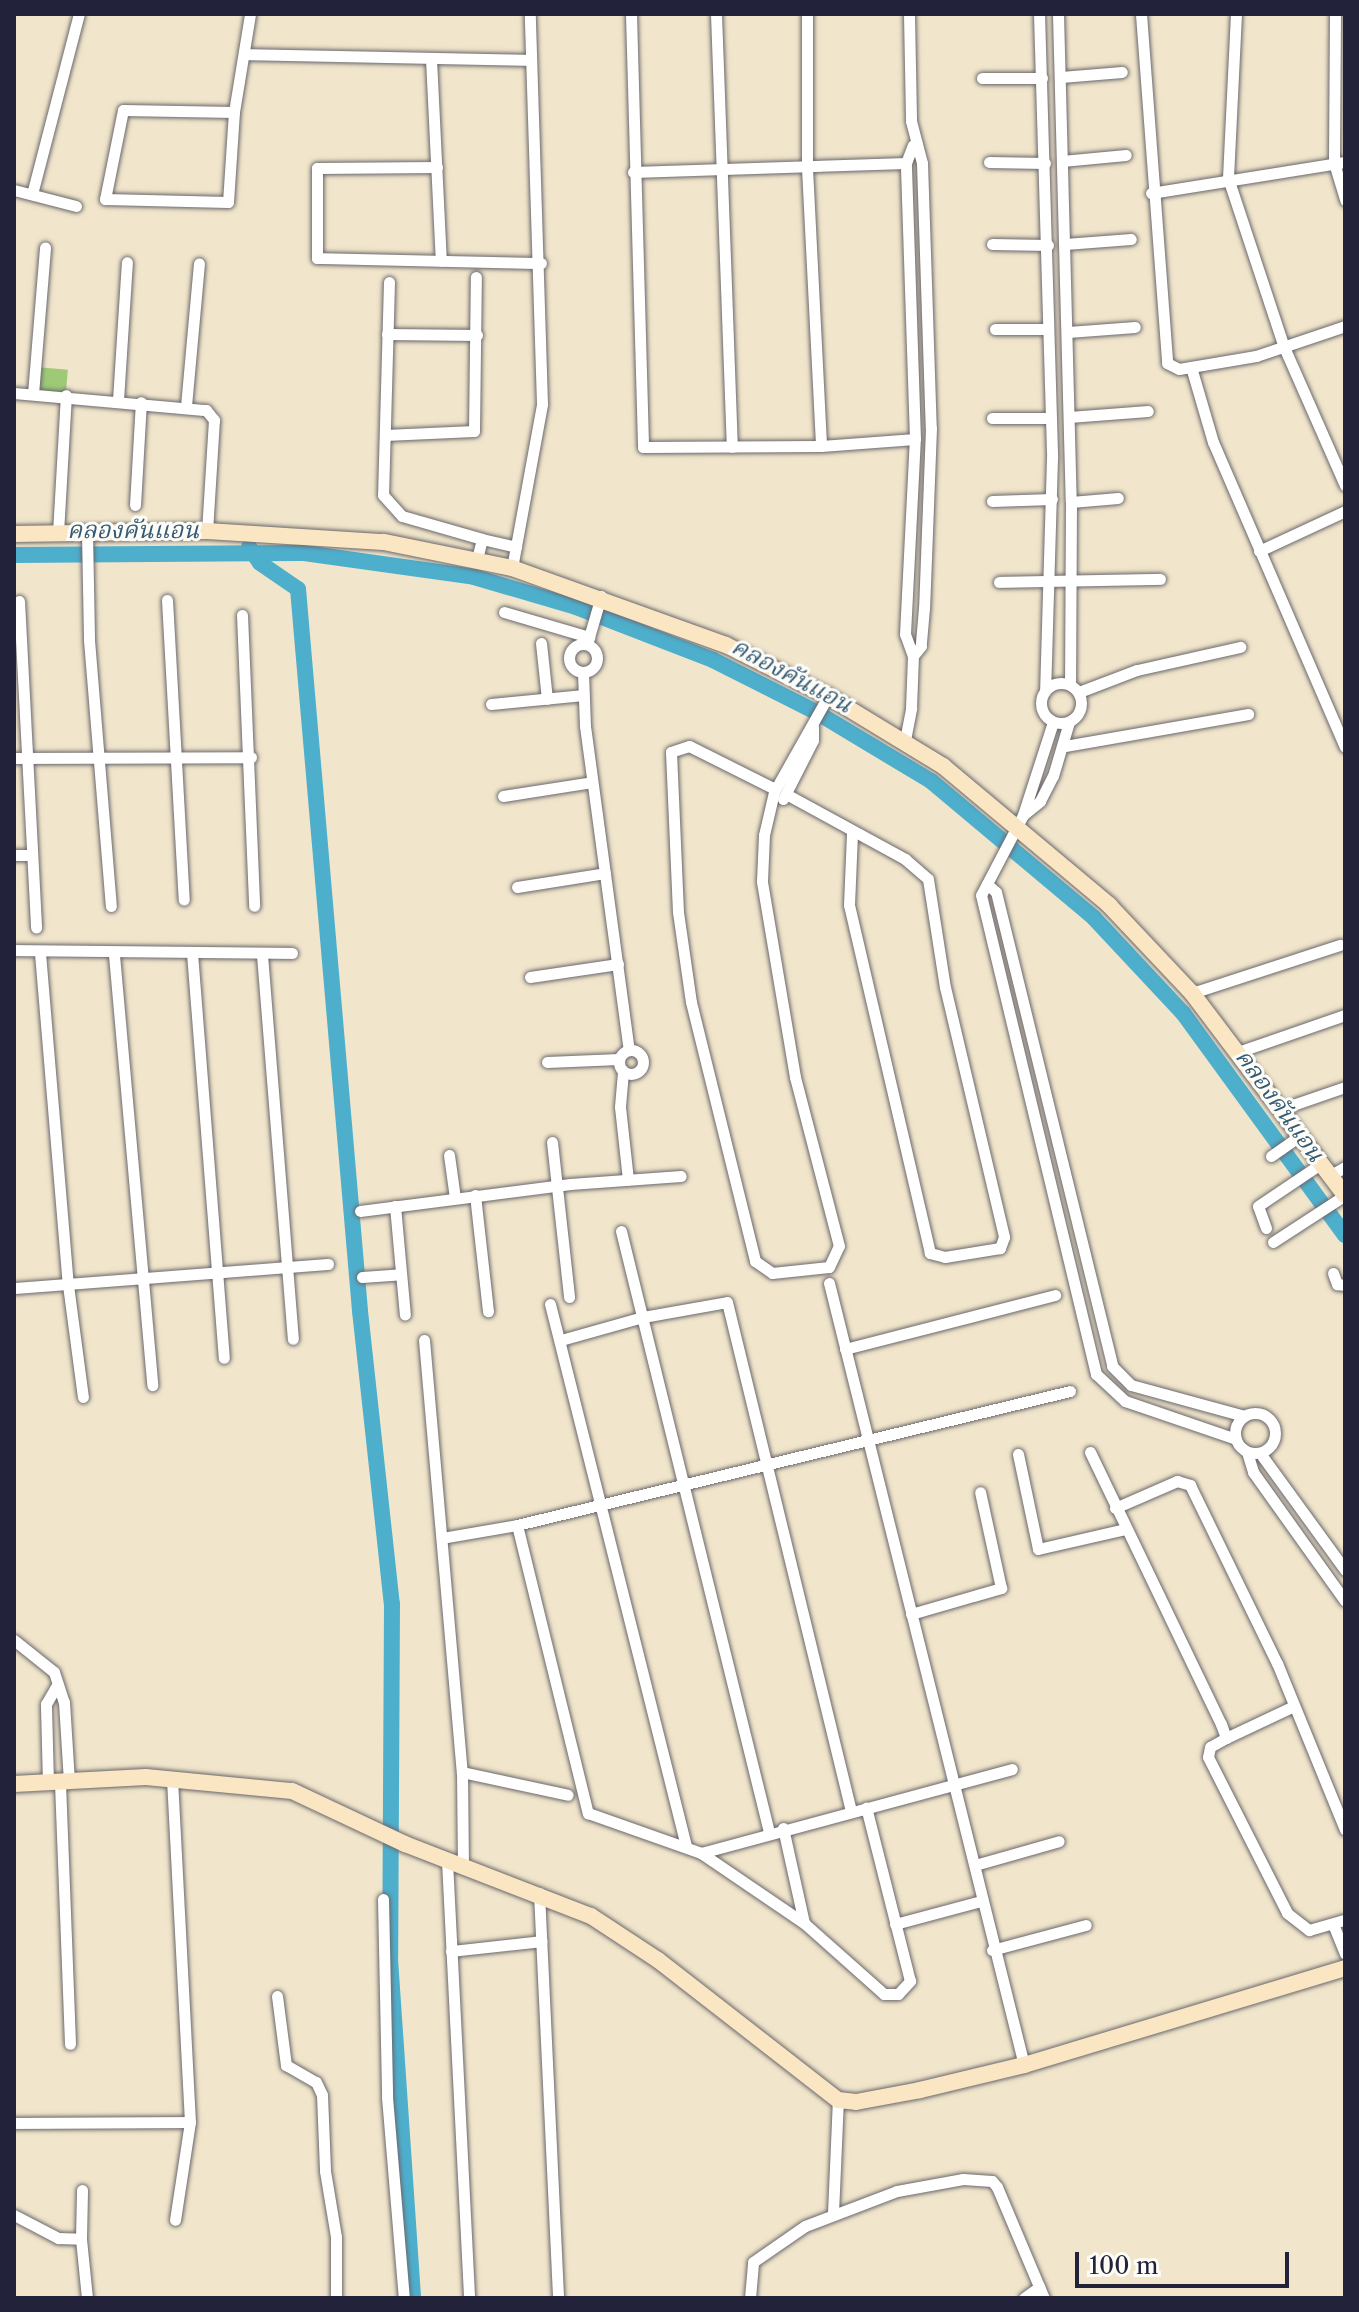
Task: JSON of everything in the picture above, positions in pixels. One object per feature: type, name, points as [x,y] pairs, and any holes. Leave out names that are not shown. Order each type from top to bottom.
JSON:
[{"type":"street","points":[[32,194],[79,14]]},
{"type":"street","points":[[234,112],[123,110],[105,199],[225,205],[234,112],[250,14]]},
{"type":"street","points":[[512,568],[542,404],[541,263],[530,14]]},
{"type":"street","points":[[631,14],[643,447],[821,446],[915,439]]},
{"type":"street","points":[[716,14],[732,447]]},
{"type":"street","points":[[807,14],[807,168],[821,446]]},
{"type":"street","points":[[905,740],[913,656],[905,634],[915,439],[914,324],[906,163],[913,145],[909,14]]},
{"type":"street","points":[[1039,14],[1052,458],[1051,583],[1042,712],[1053,722],[1069,722]]},
{"type":"street","points":[[1058,14],[1075,688],[1079,712],[1069,722],[1065,746],[1040,801],[1018,824],[995,861],[982,909],[1096,1374],[1125,1401],[1236,1439],[1247,1452],[1253,1472],[1345,1601]]},
{"type":"street","points":[[1141,14],[1151,193],[1166,361],[1172,367],[1191,367],[1284,347],[1345,326]]},
{"type":"street","points":[[1236,14],[1228,178],[1284,347],[1345,485]]},
{"type":"street","points":[[1335,14],[1339,163],[1345,200]]},
{"type":"street","points":[[244,54],[530,60]]},
{"type":"street","points":[[431,59],[441,261]]},
{"type":"street","points":[[1061,77],[1122,72]]},
{"type":"street","points":[[982,78],[1042,78]]},
{"type":"street","points":[[913,145],[922,163],[929,324],[931,506],[921,646],[913,656]]},
{"type":"street","points":[[1062,161],[1126,155]]},
{"type":"street","points":[[989,162],[1045,163]]},
{"type":"street","points":[[633,172],[906,163]]},
{"type":"street","points":[[1151,193],[1228,178],[1339,163]]},
{"type":"street","points":[[437,167],[317,168],[319,260],[541,263]]},
{"type":"street","points":[[14,190],[76,206]]},
{"type":"street","points":[[1065,244],[1131,239]]},
{"type":"street","points":[[992,244],[1048,245]]},
{"type":"street","points":[[33,394],[45,247]]},
{"type":"street","points":[[118,400],[127,262]]},
{"type":"street","points":[[186,406],[199,264]]},
{"type":"street","points":[[385,435],[472,433],[477,335],[476,277]]},
{"type":"street","points":[[1048,281],[1065,281]]},
{"type":"street","points":[[389,282],[383,495],[391,509],[417,522],[516,547]]},
{"type":"street","points":[[914,324],[929,324]]},
{"type":"street","points":[[1068,332],[1135,327]]},
{"type":"street","points":[[995,329],[1048,329]]},
{"type":"street","points":[[387,334],[477,335]]},
{"type":"street","points":[[1191,367],[1213,442],[1259,551],[1342,730],[1345,747]]},
{"type":"street","points":[[14,393],[66,395],[206,410],[214,420],[207,531]]},
{"type":"street","points":[[58,533],[66,395]]},
{"type":"street","points":[[135,505],[141,402]]},
{"type":"street","points":[[1069,417],[1148,411]]},
{"type":"street","points":[[992,418],[1050,418]]},
{"type":"street","points":[[1052,458],[1069,457]]},
{"type":"street","points":[[1071,502],[1118,498]]},
{"type":"street","points":[[992,501],[1052,499]]},
{"type":"street","points":[[913,507],[931,506]]},
{"type":"street","points":[[1259,551],[1345,511]]},
{"type":"street","points":[[14,534],[87,536],[207,531],[368,540],[477,559],[600,598],[726,645],[826,702],[905,740],[1018,824],[1109,905],[1192,993],[1281,1109],[1296,1138],[1327,1170],[1341,1197],[1273,1242]]},
{"type":"street","points":[[87,536],[87,592],[111,906]]},
{"type":"street","points":[[477,559],[482,539]]},
{"type":"street","points":[[999,582],[1160,579]]},
{"type":"street","points":[[589,638],[575,646],[569,656],[573,667],[583,672],[594,668],[598,657],[589,638],[600,598]]},
{"type":"street","points":[[167,600],[184,900]]},
{"type":"street","points":[[19,601],[36,928]]},
{"type":"street","points":[[504,612],[589,638]]},
{"type":"street","points":[[242,615],[251,757],[254,906]]},
{"type":"street","points":[[541,643],[547,699]]},
{"type":"street","points":[[1045,691],[1051,685],[1075,688],[1137,670],[1240,647]]},
{"type":"street","points":[[583,672],[592,782],[629,1050]]},
{"type":"street","points":[[491,704],[584,695]]},
{"type":"street","points":[[826,702],[813,727],[804,734],[781,791],[771,805],[763,850],[765,924],[795,1077],[839,1246],[829,1267],[772,1273],[755,1261],[691,1002],[678,912],[671,752],[689,746],[781,791],[852,833],[905,859],[928,879],[945,987],[1004,1237],[1000,1248],[945,1257],[930,1253],[849,905],[852,833]]},
{"type":"street","points":[[1065,746],[1248,714]]},
{"type":"street","points":[[1018,824],[1053,722]]},
{"type":"street","points":[[14,758],[101,755],[251,757]]},
{"type":"street","points":[[503,796],[592,782]]},
{"type":"street","points":[[14,855],[31,855]]},
{"type":"street","points":[[517,887],[605,873]]},
{"type":"street","points":[[987,884],[996,892],[1112,1366],[1131,1385],[1244,1416],[1262,1414],[1273,1424],[1273,1442],[1260,1453],[1247,1452]]},
{"type":"street","points":[[1192,993],[1340,945]]},
{"type":"street","points":[[14,950],[114,955],[292,953]]},
{"type":"street","points":[[40,953],[68,1285],[83,1397]]},
{"type":"street","points":[[192,953],[224,1358]]},
{"type":"street","points":[[114,955],[152,1385]]},
{"type":"street","points":[[262,955],[293,1339]]},
{"type":"street","points":[[530,977],[618,964]]},
{"type":"street","points":[[1238,1052],[1345,1015]]},
{"type":"street","points":[[547,1062],[619,1059],[629,1050]]},
{"type":"street","points":[[623,1072],[636,1073],[642,1066],[641,1057],[629,1050]]},
{"type":"street","points":[[619,1059],[623,1072],[620,1107],[628,1180]]},
{"type":"street","points":[[1281,1109],[1345,1087]]},
{"type":"street","points":[[1271,1156],[1296,1138]]},
{"type":"street","points":[[552,1142],[569,1297]]},
{"type":"street","points":[[449,1155],[455,1198]]},
{"type":"street","points":[[1266,1228],[1258,1206],[1327,1170]]},
{"type":"street","points":[[360,1211],[557,1185],[681,1176]]},
{"type":"street","points":[[475,1195],[488,1311]]},
{"type":"street","points":[[395,1206],[405,1315]]},
{"type":"street","points":[[621,1231],[769,1832]]},
{"type":"street","points":[[14,1288],[143,1282],[328,1264]]},
{"type":"street","points":[[1333,1273],[1337,1284],[1345,1285]]},
{"type":"street","points":[[362,1277],[401,1274]]},
{"type":"street","points":[[829,1283],[911,1614],[957,1783],[992,1950],[1024,2065]]},
{"type":"street","points":[[845,1349],[1055,1295]]},
{"type":"street","points":[[561,1340],[643,1317],[726,1301],[851,1811]]},
{"type":"street","points":[[550,1304],[686,1846]]},
{"type":"street","points":[[424,1340],[462,1772],[451,1951],[469,2298]]},
{"type":"street","points":[[442,1538],[517,1525],[1070,1391]]},
{"type":"street","points":[[1236,1439],[1244,1416]]},
{"type":"street","points":[[1090,1452],[1226,1738]]},
{"type":"street","points":[[1260,1453],[1345,1570]]},
{"type":"street","points":[[1018,1454],[1038,1549],[1125,1529]]},
{"type":"street","points":[[1115,1508],[1177,1481],[1190,1485],[1294,1706],[1345,1830]]},
{"type":"street","points":[[911,1614],[1001,1588],[980,1492]]},
{"type":"street","points":[[517,1525],[586,1810],[595,1818],[701,1853],[804,1923],[884,1994],[895,1995],[910,1984],[866,1807]]},
{"type":"street","points":[[14,1640],[50,1665],[64,1702],[59,1782],[70,2044]]},
{"type":"street","points":[[56,1687],[46,1704],[59,1782]]},
{"type":"street","points":[[1294,1706],[1210,1747],[1208,1757],[1287,1913],[1309,1930],[1339,1922],[1345,1954]]},
{"type":"street","points":[[701,1853],[783,1828],[1012,1769]]},
{"type":"street","points":[[462,1772],[568,1795]]},
{"type":"street","points":[[172,1779],[190,2122],[175,2220]]},
{"type":"street","points":[[14,1784],[172,1779],[292,1791],[405,1844],[539,1893],[591,1916],[658,1960],[838,2100],[907,2093],[1024,2065],[1345,1968]]},
{"type":"street","points":[[783,1828],[804,1923]]},
{"type":"street","points":[[975,1865],[1059,1841]]},
{"type":"street","points":[[539,1893],[558,2298]]},
{"type":"street","points":[[383,1899],[387,2097],[404,2298]]},
{"type":"street","points":[[895,1924],[981,1901]]},
{"type":"street","points":[[992,1950],[1086,1925]]},
{"type":"street","points":[[451,1951],[541,1941]]},
{"type":"street","points":[[277,1996],[286,2065],[316,2082],[322,2095],[325,2171],[336,2237],[336,2298]]},
{"type":"street","points":[[833,2213],[838,2100]]},
{"type":"street","points":[[14,2123],[190,2122]]},
{"type":"street","points":[[750,2298],[757,2258],[833,2213],[934,2183],[992,2181],[1007,2206],[1042,2292],[1024,2298]]},
{"type":"street","points":[[82,2190],[81,2239],[87,2298]]},
{"type":"street","points":[[14,2215],[58,2238],[81,2239]]},
{"type":"green space","points":[[36,367],[68,370],[66,397],[34,394]]},
{"type":"waterway","points":[[249,547],[260,563],[298,589],[360,1311],[392,1604],[390,1959],[413,2298]]},
{"type":"waterway","name":"คลองคันแอน","points":[[14,555],[304,553],[474,577],[576,607],[713,660],[816,712],[931,781],[1094,918],[1183,1013],[1345,1235]]}]
